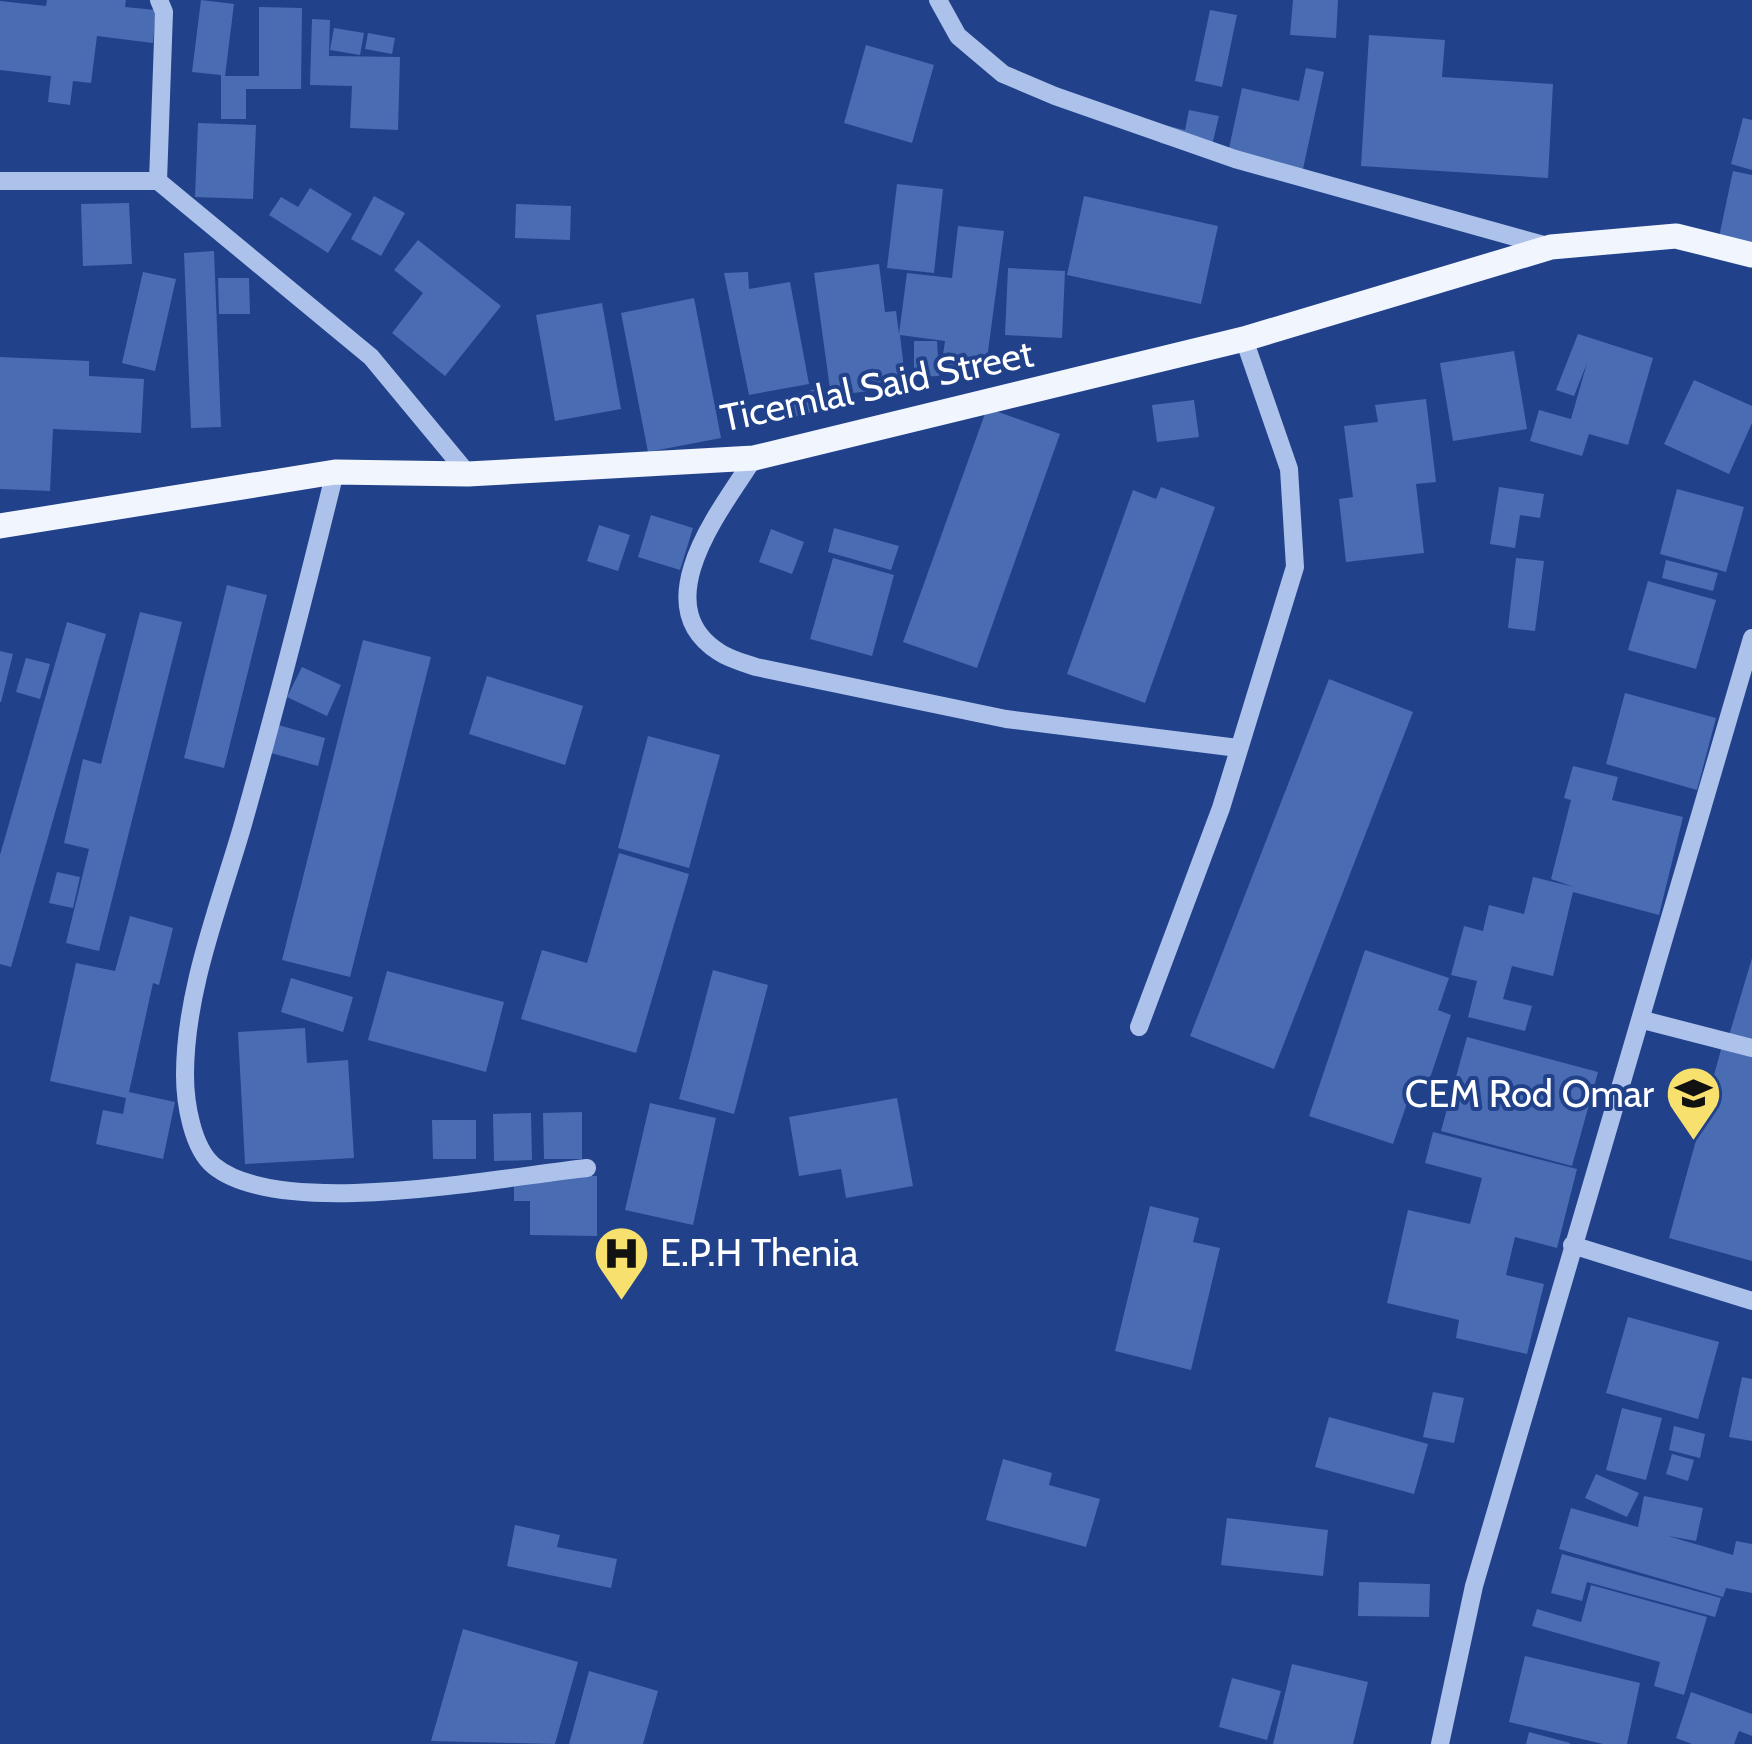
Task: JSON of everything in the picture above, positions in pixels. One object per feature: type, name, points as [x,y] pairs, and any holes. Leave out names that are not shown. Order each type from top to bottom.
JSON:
[{"type":"main road","name":"Ticemlal Said Street","points":[[0,526],[335,472],[468,474],[754,458],[1244,339],[1551,247],[1676,236],[1749,255]]},
{"type":"street","points":[[158,181],[164,12],[159,0]]},
{"type":"street","points":[[938,0],[958,36],[1003,74],[1054,96],[1236,159],[1551,247]]},
{"type":"street","points":[[0,181],[158,181],[371,358],[468,474]]},
{"type":"street","points":[[1139,1027],[1221,808],[1295,567],[1289,469],[1244,339]]},
{"type":"street","points":[[754,458],[698,548],[687,586],[694,626],[718,652],[756,668],[1006,719],[1238,748]]},
{"type":"street","points":[[335,472],[289,663],[198,981],[184,1074],[191,1127],[212,1166],[262,1188],[330,1195],[587,1168]]},
{"type":"street","points":[[1440,1744],[1474,1586],[1752,638]]},
{"type":"street","points":[[1643,1020],[1752,1048]]},
{"type":"street","points":[[1572,1245],[1752,1301]]},
{"type":"building","points":[[47,0],[126,0],[125,7],[156,10],[153,43],[97,36],[91,83],[73,81],[70,105],[48,102],[51,76],[0,70],[0,1],[46,6]]},
{"type":"building","points":[[201,0],[234,4],[225,76],[259,76],[259,7],[302,8],[301,89],[246,89],[246,119],[221,119],[221,75],[192,72]]},
{"type":"building","points":[[1293,0],[1338,0],[1336,38],[1290,35]]},
{"type":"building","points":[[1210,10],[1237,15],[1222,87],[1195,81]]},
{"type":"building","points":[[312,19],[330,20],[329,56],[400,57],[398,130],[350,128],[352,86],[310,85]]},
{"type":"building","points":[[334,28],[364,33],[360,55],[330,50]]},
{"type":"building","points":[[368,33],[395,38],[392,54],[365,49]]},
{"type":"building","points":[[1369,35],[1445,40],[1442,77],[1553,84],[1548,178],[1361,166]]},
{"type":"building","points":[[866,45],[934,65],[912,143],[844,123]]},
{"type":"building","points":[[1306,68],[1324,72],[1303,169],[1228,153],[1242,88],[1299,101]]},
{"type":"building","points":[[1189,110],[1219,116],[1210,154],[1160,143],[1164,125],[1185,130]]},
{"type":"building","points":[[1743,118],[1752,120],[1752,170],[1731,164]]},
{"type":"building","points":[[198,123],[256,125],[253,199],[195,197]]},
{"type":"building","points":[[1733,171],[1752,175],[1752,259],[1716,251]]},
{"type":"building","points":[[897,184],[943,189],[934,273],[887,268]]},
{"type":"building","points":[[310,188],[352,214],[328,253],[269,215],[281,197],[298,207]]},
{"type":"building","points":[[374,196],[405,213],[381,256],[351,239]]},
{"type":"building","points":[[1084,196],[1218,226],[1201,304],[1067,275]]},
{"type":"building","points":[[129,203],[132,264],[83,266],[81,204]]},
{"type":"building","points":[[516,204],[571,206],[570,240],[515,238]]},
{"type":"building","points":[[958,226],[1004,231],[985,374],[941,369],[945,341],[900,335],[906,386],[831,396],[814,273],[879,264],[885,312],[896,311],[899,334],[907,273],[952,278]]},
{"type":"building","points":[[418,240],[501,306],[445,376],[392,333],[423,293],[394,270]]},
{"type":"building","points":[[214,251],[221,427],[191,428],[184,253]]},
{"type":"building","points":[[1008,268],[1065,271],[1062,338],[1005,335]]},
{"type":"building","points":[[143,272],[176,279],[155,371],[122,363]]},
{"type":"building","points":[[748,272],[749,289],[790,282],[809,384],[749,395],[724,273]]},
{"type":"building","points":[[218,278],[249,278],[250,314],[219,314]]},
{"type":"building","points":[[694,298],[721,438],[648,452],[621,313]]},
{"type":"building","points":[[602,303],[621,409],[555,421],[536,315]]},
{"type":"building","points":[[1578,334],[1653,358],[1628,445],[1589,434],[1582,456],[1530,441],[1539,410],[1571,419],[1587,363],[1574,396],[1556,390]]},
{"type":"building","points":[[914,341],[937,341],[939,376],[914,377]]},
{"type":"building","points":[[1514,351],[1527,429],[1453,441],[1440,363]]},
{"type":"building","points":[[0,357],[89,361],[89,376],[144,379],[141,433],[53,429],[50,491],[0,489]]},
{"type":"building","points":[[1694,380],[1752,406],[1752,423],[1729,474],[1664,444]]},
{"type":"building","points":[[815,389],[821,409],[792,418],[786,398]]},
{"type":"building","points":[[1426,399],[1436,482],[1416,484],[1424,553],[1346,562],[1339,499],[1353,497],[1344,426],[1378,422],[1375,405]]},
{"type":"building","points":[[1194,400],[1199,437],[1157,442],[1152,405]]},
{"type":"building","points":[[987,408],[1060,434],[977,668],[903,642]]},
{"type":"building","points":[[1161,487],[1215,507],[1145,703],[1067,674],[1133,490],[1156,499]]},
{"type":"building","points":[[1499,487],[1544,494],[1540,518],[1520,515],[1515,548],[1490,544]]},
{"type":"building","points":[[1677,489],[1744,507],[1726,572],[1660,554]]},
{"type":"building","points":[[651,515],[693,528],[680,570],[638,557]]},
{"type":"building","points":[[599,525],[630,535],[618,571],[587,561]]},
{"type":"building","points":[[834,528],[899,546],[891,570],[828,552]]},
{"type":"building","points":[[771,529],[804,542],[792,574],[759,562]]},
{"type":"building","points":[[833,558],[894,575],[872,656],[810,639]]},
{"type":"building","points":[[1516,558],[1544,561],[1535,631],[1508,628]]},
{"type":"building","points":[[1666,560],[1718,573],[1713,591],[1662,578]]},
{"type":"building","points":[[1648,581],[1716,600],[1696,669],[1628,650]]},
{"type":"building","points":[[227,585],[267,595],[224,768],[184,758]]},
{"type":"building","points":[[140,612],[182,622],[99,951],[66,943],[89,849],[64,843],[83,759],[101,764]]},
{"type":"building","points":[[67,622],[106,634],[11,967],[0,964],[0,855]]},
{"type":"building","points":[[363,640],[431,657],[350,977],[282,960]]},
{"type":"building","points":[[0,651],[13,654],[1,702],[0,702]]},
{"type":"building","points":[[26,658],[50,664],[40,699],[16,692]]},
{"type":"building","points":[[302,667],[341,685],[327,716],[287,697]]},
{"type":"building","points":[[487,676],[583,706],[565,765],[469,734]]},
{"type":"building","points":[[1329,679],[1413,712],[1274,1069],[1190,1036]]},
{"type":"building","points":[[1625,693],[1716,718],[1697,790],[1606,764]]},
{"type":"building","points":[[278,725],[325,738],[318,766],[271,753]]},
{"type":"building","points":[[648,736],[720,755],[689,868],[618,848]]},
{"type":"building","points":[[1573,766],[1618,777],[1612,800],[1683,817],[1659,915],[1573,892],[1553,976],[1512,966],[1503,999],[1532,1006],[1525,1031],[1468,1017],[1477,981],[1451,975],[1464,926],[1483,931],[1489,905],[1524,914],[1533,877],[1574,887],[1551,879],[1571,800],[1564,798]]},
{"type":"building","points":[[619,853],[689,874],[636,1053],[521,1019],[542,950],[587,963]]},
{"type":"building","points":[[57,872],[80,877],[73,908],[49,903]]},
{"type":"building","points":[[130,916],[173,928],[159,985],[153,983],[129,1092],[175,1102],[163,1159],[96,1144],[103,1110],[123,1114],[126,1098],[50,1081],[76,963],[115,971]]},
{"type":"building","points":[[1365,950],[1449,978],[1438,1010],[1451,1015],[1429,1081],[1416,1077],[1393,1144],[1309,1116]]},
{"type":"building","points":[[1752,958],[1752,1045],[1728,1039]]},
{"type":"building","points":[[713,970],[768,985],[734,1114],[679,1099]]},
{"type":"building","points":[[387,971],[504,1002],[486,1072],[368,1040]]},
{"type":"building","points":[[291,978],[353,997],[343,1032],[281,1012]]},
{"type":"building","points":[[305,1028],[307,1063],[348,1060],[354,1158],[245,1164],[238,1032]]},
{"type":"building","points":[[1467,1037],[1598,1072],[1572,1166],[1441,1131]]},
{"type":"building","points":[[1722,1046],[1752,1055],[1752,1261],[1669,1238]]},
{"type":"building","points":[[897,1098],[913,1186],[846,1198],[841,1169],[799,1176],[789,1117]]},
{"type":"building","points":[[650,1103],[716,1118],[693,1225],[625,1210]]},
{"type":"building","points":[[582,1112],[582,1159],[544,1159],[543,1113]]},
{"type":"building","points":[[531,1113],[532,1160],[494,1161],[493,1114]]},
{"type":"building","points":[[432,1120],[476,1120],[476,1159],[433,1159]]},
{"type":"building","points":[[1433,1132],[1577,1169],[1557,1248],[1515,1237],[1506,1275],[1544,1284],[1527,1354],[1456,1338],[1459,1320],[1387,1303],[1408,1210],[1470,1224],[1482,1178],[1425,1163]]},
{"type":"building","points":[[539,1175],[597,1176],[597,1236],[530,1235],[530,1201],[514,1201],[514,1179]]},
{"type":"building","points":[[1150,1206],[1199,1218],[1193,1242],[1220,1248],[1191,1370],[1115,1351]]},
{"type":"building","points":[[1628,1317],[1719,1342],[1698,1419],[1606,1393]]},
{"type":"building","points":[[1742,1377],[1752,1379],[1752,1441],[1729,1437]]},
{"type":"building","points":[[1433,1392],[1464,1398],[1454,1443],[1423,1437]]},
{"type":"building","points":[[1622,1408],[1662,1418],[1646,1480],[1606,1470]]},
{"type":"building","points":[[1329,1417],[1428,1444],[1414,1494],[1315,1467]]},
{"type":"building","points":[[1674,1426],[1705,1434],[1700,1458],[1669,1450]]},
{"type":"building","points":[[1672,1454],[1694,1460],[1688,1481],[1666,1474]]},
{"type":"building","points":[[1003,1459],[1052,1473],[1049,1485],[1100,1499],[1086,1547],[986,1520]]},
{"type":"building","points":[[1596,1474],[1639,1493],[1627,1517],[1585,1498]]},
{"type":"building","points":[[1644,1496],[1703,1508],[1696,1541],[1668,1536],[1733,1555],[1736,1541],[1752,1544],[1752,1593],[1726,1588],[1723,1597],[1559,1549],[1571,1508],[1638,1527]]},
{"type":"building","points":[[1227,1518],[1328,1530],[1323,1576],[1221,1565]]},
{"type":"building","points":[[515,1525],[560,1535],[557,1547],[617,1559],[611,1588],[507,1566]]},
{"type":"building","points":[[1562,1554],[1721,1598],[1715,1617],[1587,1582],[1582,1601],[1551,1593]]},
{"type":"building","points":[[1359,1582],[1430,1584],[1429,1617],[1358,1616]]},
{"type":"building","points":[[1591,1585],[1707,1617],[1684,1695],[1654,1686],[1660,1662],[1532,1626],[1537,1609],[1581,1622]]},
{"type":"building","points":[[463,1629],[578,1662],[555,1744],[431,1741]]},
{"type":"building","points":[[1525,1656],[1640,1683],[1627,1744],[1603,1744],[1509,1722]]},
{"type":"building","points":[[1292,1664],[1368,1682],[1353,1744],[1273,1744]]},
{"type":"building","points":[[589,1671],[658,1691],[643,1744],[569,1744]]},
{"type":"building","points":[[1232,1678],[1281,1691],[1267,1740],[1219,1727]]},
{"type":"building","points":[[1691,1692],[1752,1714],[1752,1736],[1739,1731],[1734,1744],[1692,1744],[1676,1738]]},
{"type":"building","points":[[1529,1732],[1570,1743],[1570,1744],[1526,1744]]},
{"type":"place","name":"CEM Rod Omar","points":[[1693,1143]]},
{"type":"place","name":"E.P.H Thenia","points":[[621,1302]]}]
